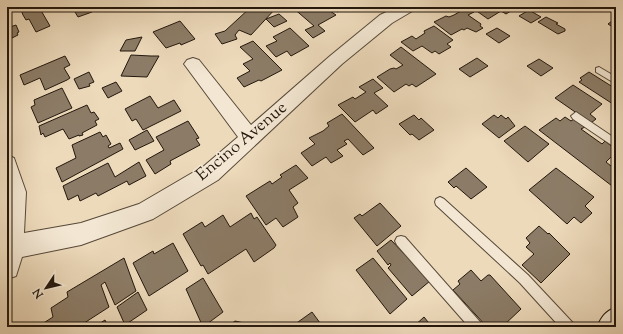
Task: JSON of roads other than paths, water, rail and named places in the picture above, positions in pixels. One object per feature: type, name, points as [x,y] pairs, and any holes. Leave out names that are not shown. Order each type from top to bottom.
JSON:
[{"type":"street","name":"Encino Avenue","points":[[9,254],[81,234],[145,212],[211,173],[336,60],[386,19],[409,7]]},
{"type":"street","points":[[193,64],[250,138]]},
{"type":"street","points":[[7,164],[15,192],[9,254]]},
{"type":"street","points":[[611,327],[616,321]]},
{"type":"lane","points":[[599,70],[616,80]]},
{"type":"lane","points":[[576,116],[616,144]]},
{"type":"lane","points":[[440,202],[524,279],[569,327]]},
{"type":"lane","points":[[401,241],[478,327]]}]
